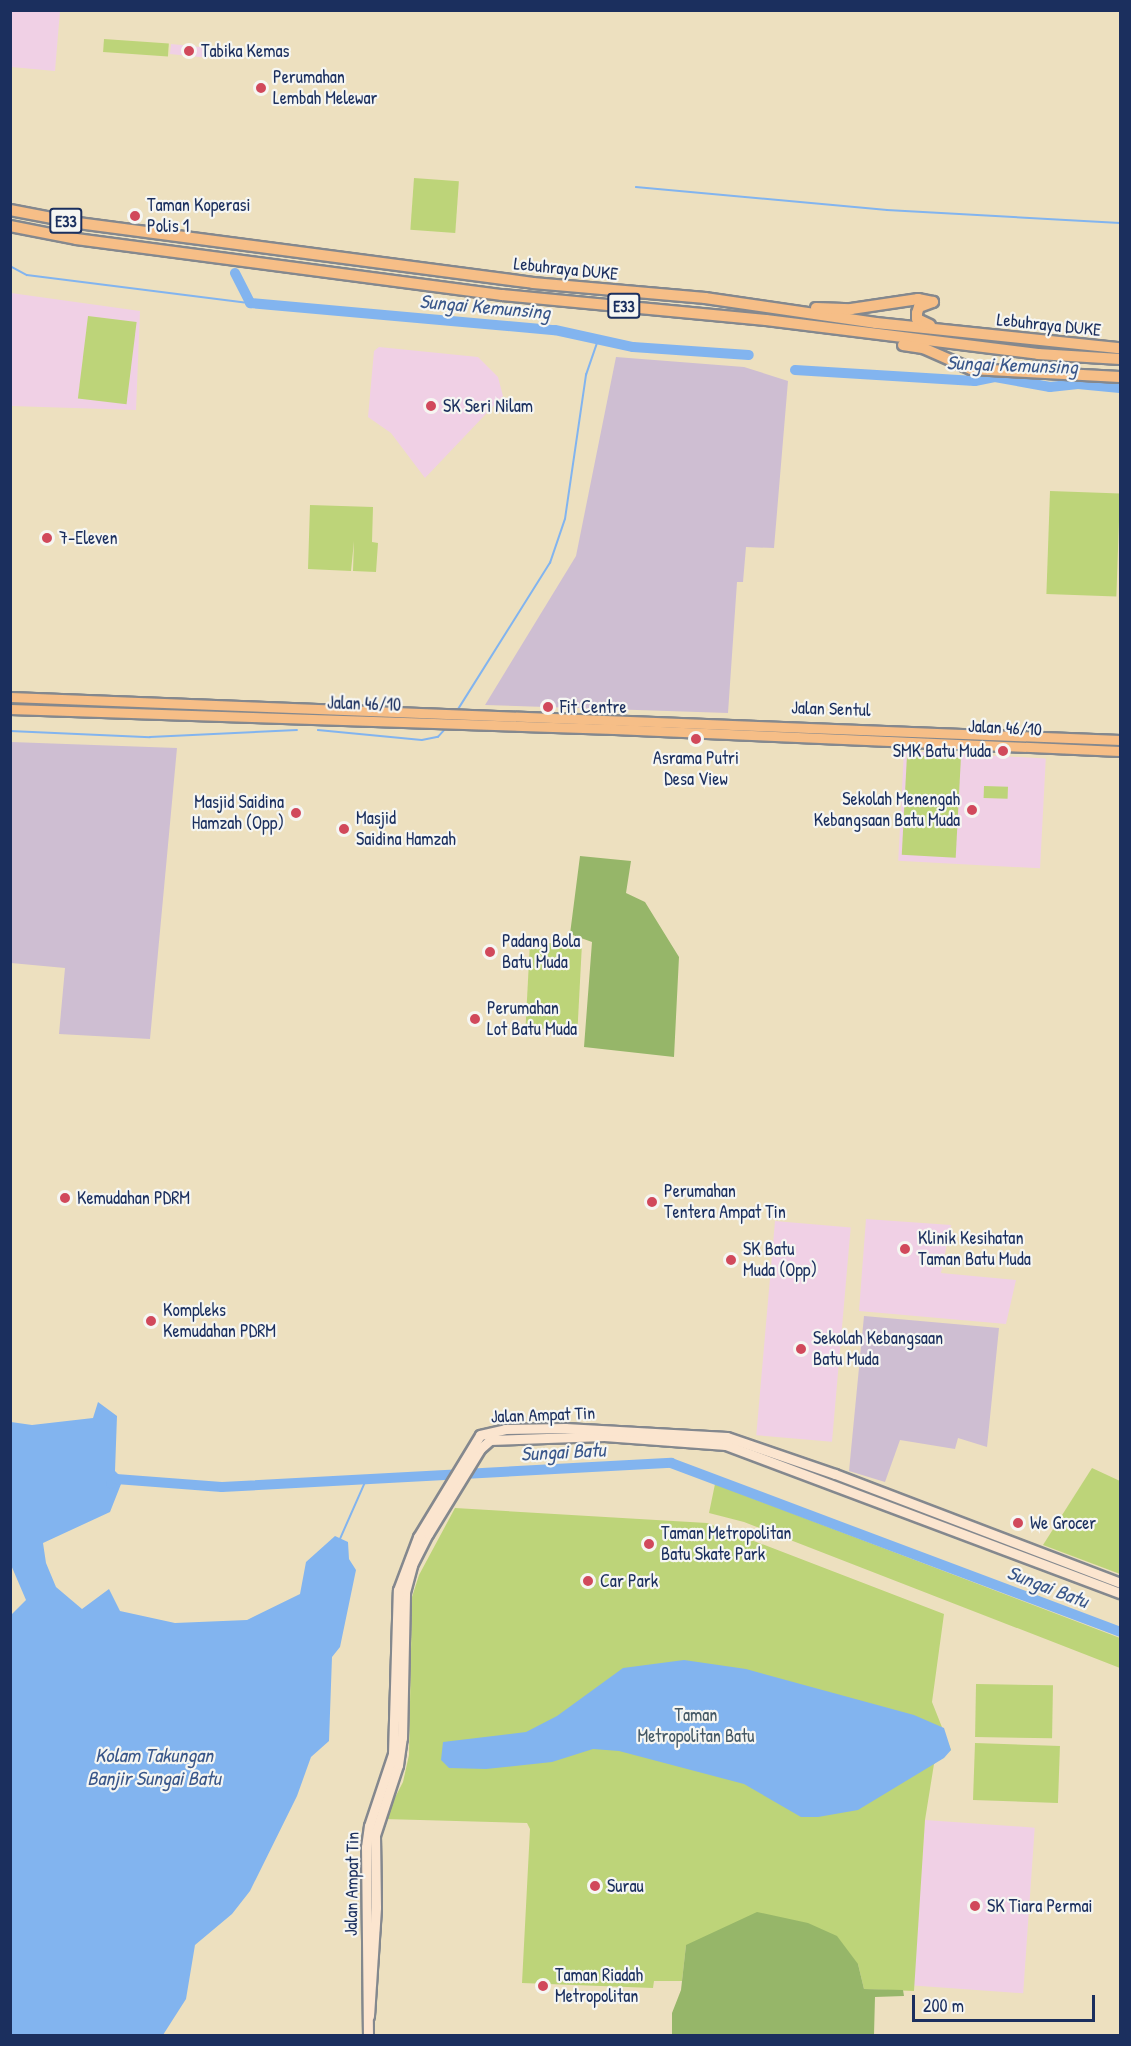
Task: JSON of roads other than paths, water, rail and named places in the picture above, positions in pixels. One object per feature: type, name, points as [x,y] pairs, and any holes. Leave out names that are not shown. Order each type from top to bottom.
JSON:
[{"type":"highway","name":"Lebuhraya DUKE","points":[[10,210],[78,223],[533,283],[1120,348]]},
{"type":"highway","name":"Lebuhraya DUKE","points":[[10,226],[76,239],[502,295],[779,322],[1028,353],[1120,359]]},
{"type":"highway","points":[[783,309],[851,309],[918,299],[933,302],[919,307],[917,319],[939,329]]},
{"type":"highway","points":[[779,322],[923,348],[971,369],[1120,377]]},
{"type":"main road","name":"Jalan 46/10","points":[[10,697],[686,720]]},
{"type":"main road","name":"Jalan 46/10","points":[[10,709],[716,732]]},
{"type":"main road","name":"Jalan Sentul","points":[[686,720],[976,732]]},
{"type":"main road","name":"Jalan Sentul","points":[[716,732],[945,742]]},
{"type":"main road","name":"Jalan 46/10","points":[[976,732],[1056,735]]},
{"type":"main road","points":[[1010,744],[1027,734],[1042,747]]},
{"type":"main road","points":[[1056,735],[1120,740]]},
{"type":"main road","points":[[1056,735],[1066,747],[1078,736]]},
{"type":"main road","name":"Jalan 46/10","points":[[945,742],[1120,751]]},
{"type":"street","name":"Jalan Ampat Tin","points":[[370,1984],[373,1826],[402,1747],[402,1614],[409,1564],[480,1435],[505,1429],[604,1428],[727,1437],[835,1474],[1120,1584]]},
{"type":"street","name":"Jalan Ampat Tin","points":[[468,1459],[483,1445],[500,1437],[604,1436],[726,1445],[1120,1593]]},
{"type":"street","points":[[369,2016],[372,2006],[370,1984]]},
{"type":"street","points":[[368,2036],[370,1984]]},
{"type":"water","name":"Kolam Takungan Banjir Sungai Batu","points":[[98,1402],[117,1416],[115,1471],[123,1479],[110,1512],[43,1543],[46,1563],[56,1587],[82,1609],[109,1589],[120,1611],[175,1623],[247,1620],[300,1594],[306,1562],[335,1536],[348,1542],[349,1559],[356,1570],[340,1647],[332,1657],[329,1741],[311,1757],[297,1796],[250,1891],[232,1914],[195,1945],[186,1999],[163,2035],[11,2035],[10,1616],[26,1600],[11,1565],[11,1422],[32,1425],[93,1418]]},
{"type":"water","points":[[684,1660],[746,1669],[914,1715],[944,1728],[951,1750],[944,1758],[858,1810],[818,1817],[801,1817],[744,1784],[619,1751],[593,1749],[552,1762],[486,1769],[449,1768],[441,1760],[443,1742],[526,1732],[557,1716],[623,1668]]},
{"type":"waterway","points":[[636,187],[887,210],[1120,223]]},
{"type":"waterway","points":[[10,266],[27,275],[250,303]]},
{"type":"waterway","name":"Sungai Kemunsing","points":[[235,273],[250,303],[555,330],[633,347],[749,355]]},
{"type":"waterway","points":[[457,711],[550,563],[565,519],[586,375],[598,341]]},
{"type":"waterway","name":"Sungai Kemunsing","points":[[795,370],[975,381],[995,377],[1050,387],[1078,384],[1120,388]]},
{"type":"waterway","points":[[318,730],[422,740],[438,737],[447,727]]},
{"type":"waterway","points":[[10,731],[150,737],[297,730]]},
{"type":"waterway","name":"Sungai Batu","points":[[111,1484],[116,1479],[222,1487],[671,1463],[1120,1632]]},
{"type":"waterway","points":[[340,1539],[366,1480]]},
{"type":"place","name":"Tabika Kemas","points":[[189,51]]},
{"type":"place","name":"Perumahan Lembah Melewar","points":[[261,88]]},
{"type":"place","name":"Taman Koperasi Polis 1","points":[[135,216]]},
{"type":"place","name":"SK Seri Nilam","points":[[431,406]]},
{"type":"place","name":"7-Eleven","points":[[47,538]]},
{"type":"place","name":"Fit Centre","points":[[548,707]]},
{"type":"place","name":"Asrama Putri Desa View","points":[[696,739]]},
{"type":"place","name":"SMK Batu Muda","points":[[1003,751]]},
{"type":"place","name":"Sekolah Menengah Kebangsaan Batu Muda","points":[[972,810]]},
{"type":"place","name":"Masjid Saidina Hamzah (Opp)","points":[[296,813]]},
{"type":"place","name":"Masjid Saidina Hamzah","points":[[344,829]]},
{"type":"place","name":"Padang Bola Batu Muda","points":[[490,952]]},
{"type":"place","name":"Perumahan Lot Batu Muda","points":[[475,1019]]},
{"type":"place","name":"Kemudahan PDRM","points":[[65,1198]]},
{"type":"place","name":"Perumahan Tentera Ampat Tin","points":[[652,1202]]},
{"type":"place","name":"Klinik Kesihatan Taman Batu Muda","points":[[905,1249]]},
{"type":"place","name":"SK Batu Muda (Opp)","points":[[731,1260]]},
{"type":"place","name":"Kompleks Kemudahan PDRM","points":[[151,1321]]},
{"type":"place","name":"Sekolah Kebangsaan Batu Muda","points":[[801,1349]]},
{"type":"place","name":"We Grocer","points":[[1018,1523]]},
{"type":"place","name":"Taman Metropolitan Batu Skate Park","points":[[649,1544]]},
{"type":"place","name":"Car Park","points":[[588,1581]]},
{"type":"place","name":"Surau","points":[[595,1886]]},
{"type":"place","name":"SK Tiara Permai","points":[[975,1906]]},
{"type":"place","name":"Taman Riadah Metropolitan","points":[[543,1986]]},
{"type":"park label","name":"Taman Metropolitan Batu","points":[[696,1726]]}]
